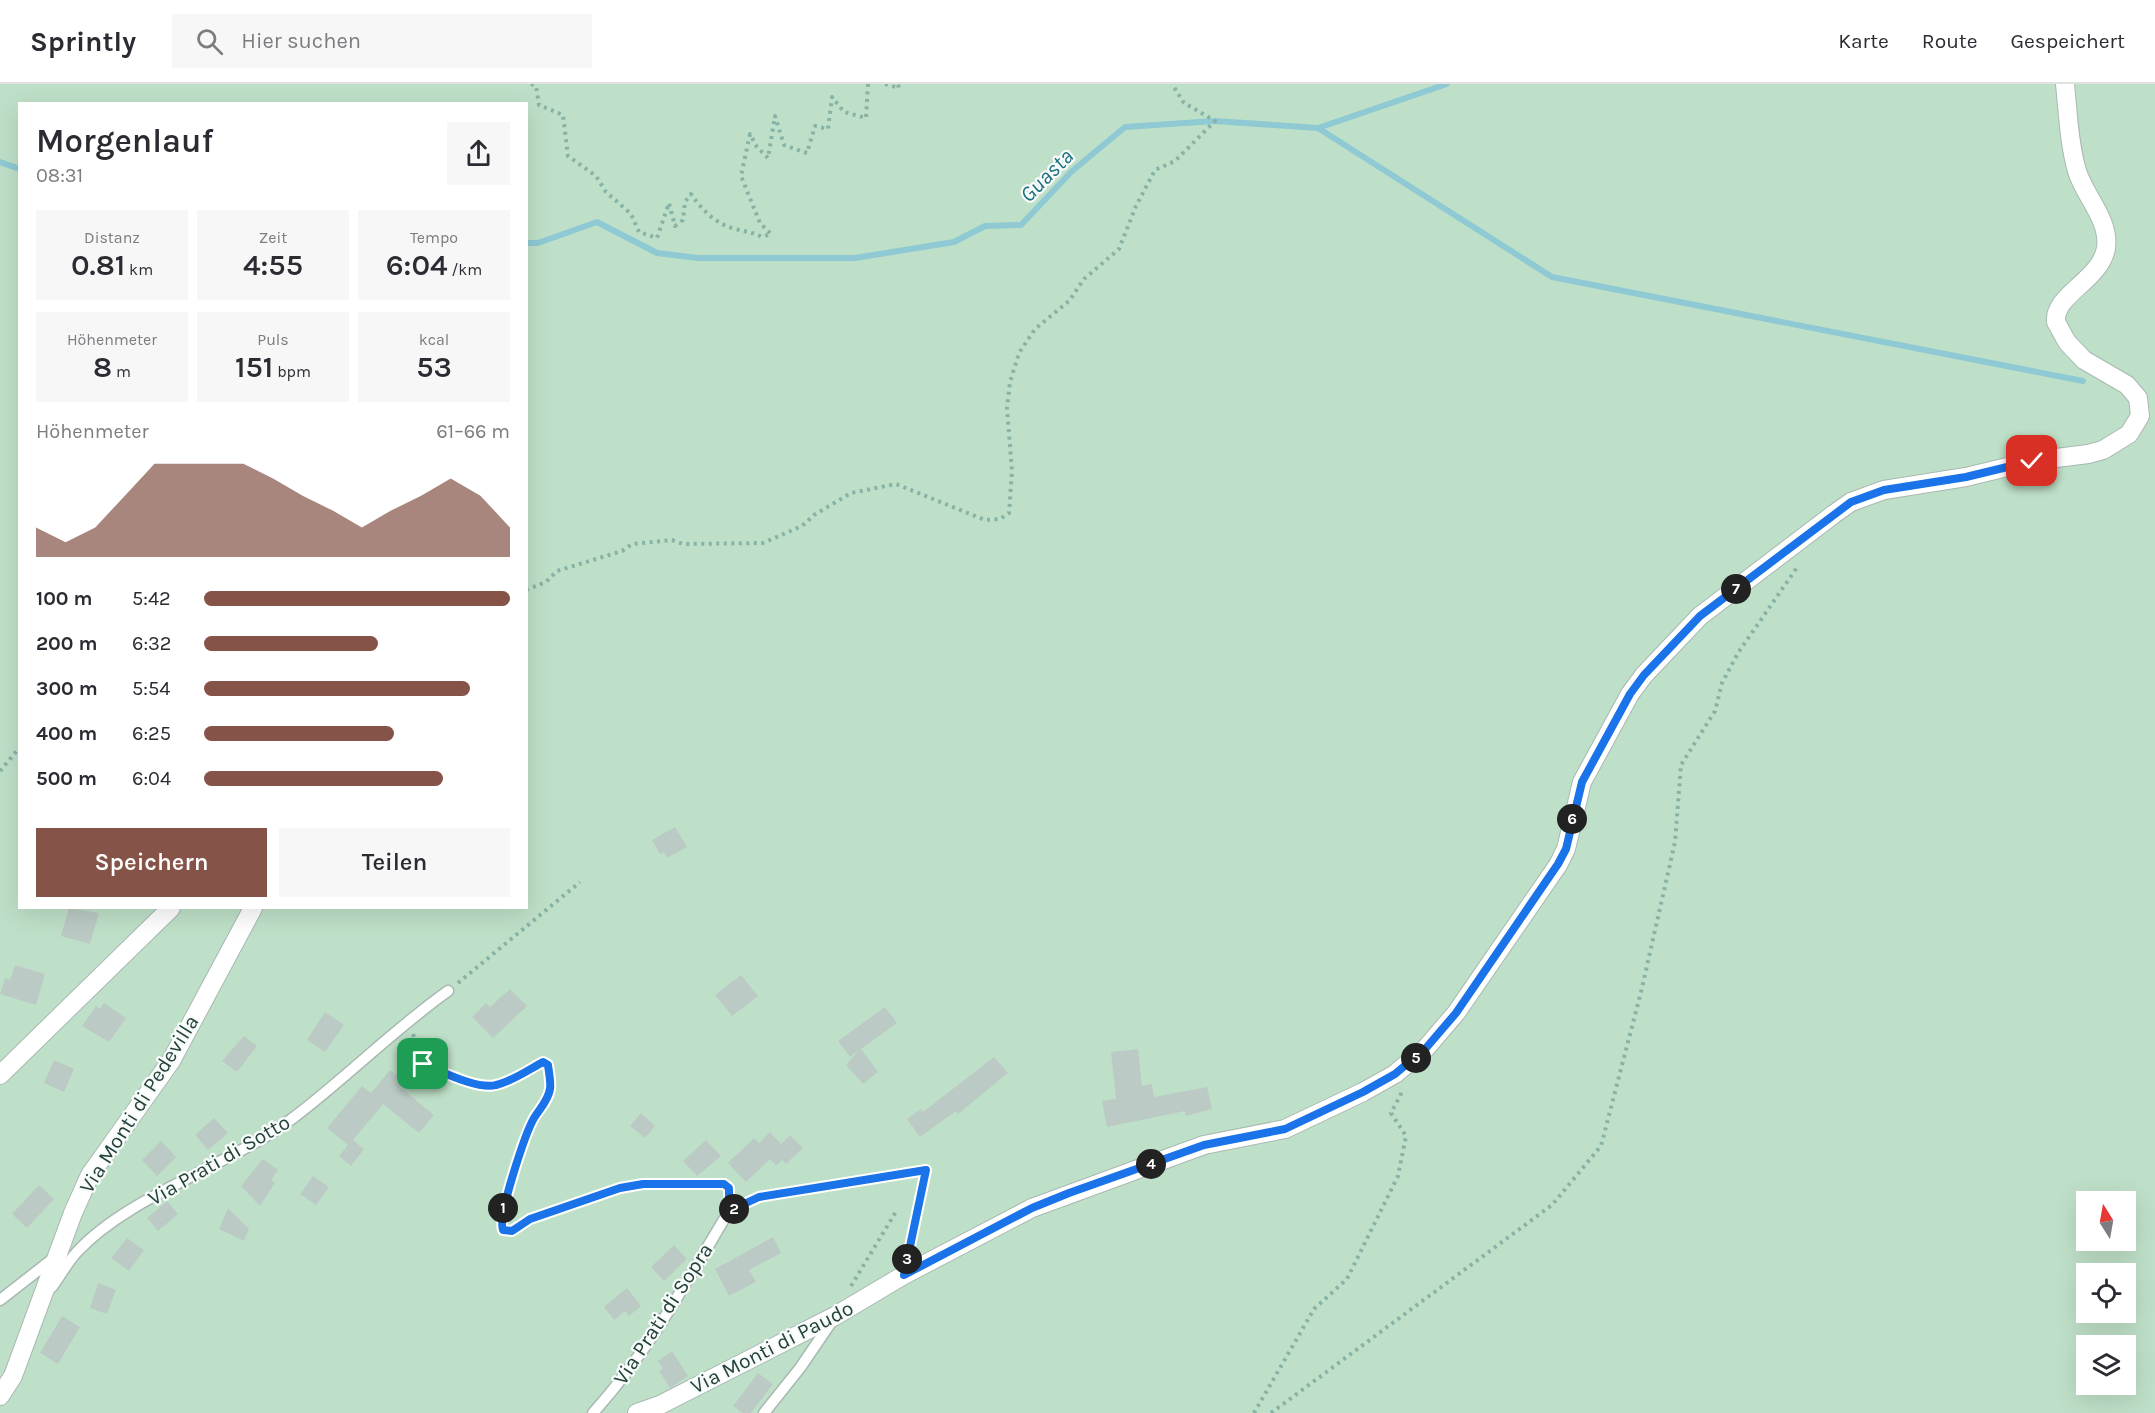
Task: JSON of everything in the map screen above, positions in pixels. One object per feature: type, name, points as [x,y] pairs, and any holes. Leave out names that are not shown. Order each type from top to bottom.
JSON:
[{"type":"street","name":"Via Monti di Paudo","points":[[637,1413],[660,1405],[836,1316],[904,1275],[1032,1208],[1204,1145],[1285,1129],[1395,1074],[1426,1048],[1456,1013],[1558,864],[1566,849],[1582,782],[1630,694],[1644,675],[1700,616],[1834,513],[1868,494],[1966,477],[2032,461],[2088,454],[2116,444],[2137,425],[2140,416],[2138,398],[2127,385],[2084,360],[2067,342],[2056,322],[2060,305],[2092,275],[2106,249],[2103,225],[2077,172],[2065,84]]},
{"type":"street","points":[[0,1075],[170,909]]},
{"type":"street","name":"Via Monti di Pedevilla","points":[[38,1307],[90,1175],[171,1061],[252,909]]},
{"type":"street","points":[[0,1396],[13,1376],[38,1307]]},
{"type":"lane","name":"Via Prati di Sotto","points":[[38,1307],[76,1253],[97,1236],[130,1211],[234,1155],[292,1119],[408,1019],[448,991]]},
{"type":"lane","name":"Via Prati di Sopra","points":[[593,1413],[617,1387],[658,1330],[729,1211]]},
{"type":"lane","points":[[0,1300],[57,1256]]},
{"type":"lane","points":[[764,1413],[800,1368],[836,1316]]},
{"type":"path","points":[[531,84],[536,86],[539,105],[563,115],[568,156],[596,176],[606,192],[631,214],[639,232],[657,238],[669,203],[675,226],[683,220],[685,202],[692,194],[704,213],[734,229],[751,231],[762,237],[771,234],[760,223],[741,176],[750,134],[757,147],[768,158],[775,116],[784,145],[807,153],[815,126],[828,129],[832,96],[844,112],[866,118],[868,84]]},
{"type":"path","points":[[885,84],[899,88],[898,84]]},
{"type":"path","points":[[528,589],[546,582],[557,571],[622,551],[632,544],[672,540],[682,544],[763,543],[802,526],[814,515],[851,494],[896,484],[985,520],[1000,519],[1009,513],[1012,471],[1007,408],[1010,382],[1019,353],[1035,329],[1069,301],[1084,279],[1119,249],[1136,206],[1155,170],[1175,160],[1215,121],[1184,103],[1172,84]]},
{"type":"path","points":[[1271,1413],[1552,1205],[1601,1146],[1641,992],[1675,842],[1681,765],[1715,711],[1722,683],[1738,653],[1802,560]]},
{"type":"path","points":[[0,771],[18,749]]},
{"type":"path","points":[[448,991],[580,882]]},
{"type":"path","points":[[408,1019],[423,1064],[470,1082],[494,1086],[543,1062],[548,1065],[550,1088],[544,1105],[534,1119],[507,1191],[500,1224],[503,1230],[512,1231],[530,1219],[620,1188],[643,1184],[724,1184],[729,1188],[729,1211],[759,1197],[926,1170],[904,1275]]},
{"type":"path","points":[[1254,1413],[1314,1309],[1347,1279],[1398,1176],[1406,1136],[1391,1113],[1406,1085]]},
{"type":"path","points":[[836,1316],[858,1272],[897,1210]]},
{"type":"green space","points":[[0,84],[2155,84],[2155,1413],[0,1413]]},
{"type":"building","points":[[675,827],[687,847],[667,858],[664,852],[660,854],[652,840]]},
{"type":"building","points":[[69,909],[99,913],[90,944],[61,936]]},
{"type":"building","points":[[15,965],[45,974],[36,1005],[0,994],[5,978],[10,980]]},
{"type":"building","points":[[741,975],[758,996],[732,1016],[715,995]]},
{"type":"building","points":[[510,989],[527,1006],[493,1038],[472,1017],[486,1003],[490,1007]]},
{"type":"building","points":[[104,1003],[126,1018],[109,1042],[82,1026],[96,1006],[100,1009]]},
{"type":"building","points":[[885,1007],[897,1023],[861,1049],[878,1072],[863,1084],[846,1065],[859,1050],[850,1057],[838,1041]]},
{"type":"building","points":[[325,1012],[344,1025],[325,1052],[307,1040]]},
{"type":"building","points":[[244,1036],[257,1046],[237,1072],[222,1061]]},
{"type":"building","points":[[1138,1049],[1142,1086],[1152,1084],[1154,1097],[1207,1087],[1212,1109],[1186,1116],[1185,1111],[1107,1127],[1102,1101],[1116,1099],[1111,1052]]},
{"type":"building","points":[[994,1057],[1008,1073],[958,1114],[956,1111],[920,1137],[907,1119],[921,1109],[923,1112]]},
{"type":"building","points":[[54,1060],[74,1069],[64,1092],[44,1083]]},
{"type":"building","points":[[390,1070],[405,1082],[400,1087],[434,1115],[419,1133],[383,1104],[353,1140],[364,1149],[351,1166],[339,1156],[348,1145],[327,1128],[362,1086],[371,1093]]},
{"type":"building","points":[[641,1113],[655,1126],[645,1138],[630,1126]]},
{"type":"building","points":[[214,1118],[228,1133],[208,1150],[195,1135]]},
{"type":"building","points":[[770,1132],[781,1144],[790,1135],[803,1148],[786,1164],[782,1160],[776,1165],[770,1159],[746,1182],[728,1163],[754,1138],[759,1143]]},
{"type":"building","points":[[706,1140],[721,1156],[697,1176],[683,1161]]},
{"type":"building","points":[[161,1141],[176,1157],[157,1176],[142,1160]]},
{"type":"building","points":[[263,1159],[278,1170],[271,1180],[275,1183],[260,1206],[241,1186]]},
{"type":"building","points":[[313,1176],[329,1187],[316,1205],[300,1194]]},
{"type":"building","points":[[39,1185],[54,1199],[27,1228],[12,1214]]},
{"type":"building","points":[[167,1201],[178,1214],[158,1231],[147,1218]]},
{"type":"building","points":[[228,1208],[249,1229],[244,1241],[219,1229]]},
{"type":"building","points":[[773,1237],[781,1253],[749,1270],[756,1282],[729,1296],[715,1269]]},
{"type":"building","points":[[127,1238],[144,1250],[129,1271],[111,1258]]},
{"type":"building","points":[[674,1245],[687,1259],[664,1281],[651,1267]]},
{"type":"building","points":[[98,1283],[116,1290],[107,1314],[90,1308]]},
{"type":"building","points":[[627,1288],[641,1306],[629,1316],[625,1311],[614,1320],[604,1307]]},
{"type":"building","points":[[62,1316],[80,1327],[58,1364],[40,1353]]},
{"type":"building","points":[[672,1351],[688,1376],[670,1388],[659,1371],[663,1368],[658,1361]]},
{"type":"building","points":[[758,1373],[773,1384],[751,1413],[743,1413],[733,1406]]},
{"type":"waterway","name":"Guasta","points":[[528,243],[538,243],[597,222],[657,253],[698,258],[855,258],[954,242],[985,226],[1021,225],[1071,172],[1125,127],[1215,121],[1318,128],[1447,84]]},
{"type":"waterway","points":[[1318,128],[1552,277],[2083,381]]},
{"type":"waterway","name":"Guasta","points":[[0,162],[18,168]]},
{"type":"route","points":[[423,1064],[470,1082],[494,1086],[543,1062],[548,1065],[550,1088],[544,1105],[534,1119],[507,1191],[500,1224],[503,1230],[512,1231],[530,1219],[620,1188],[643,1184],[724,1184],[729,1188],[729,1211],[759,1197],[926,1170],[904,1275],[1032,1208],[1204,1145],[1285,1129],[1395,1074],[1426,1048],[1456,1013],[1558,864],[1566,849],[1576,797],[1582,782],[1630,694],[1644,675],[1700,616],[1834,513],[1868,494],[1966,477],[2032,461]]}]
